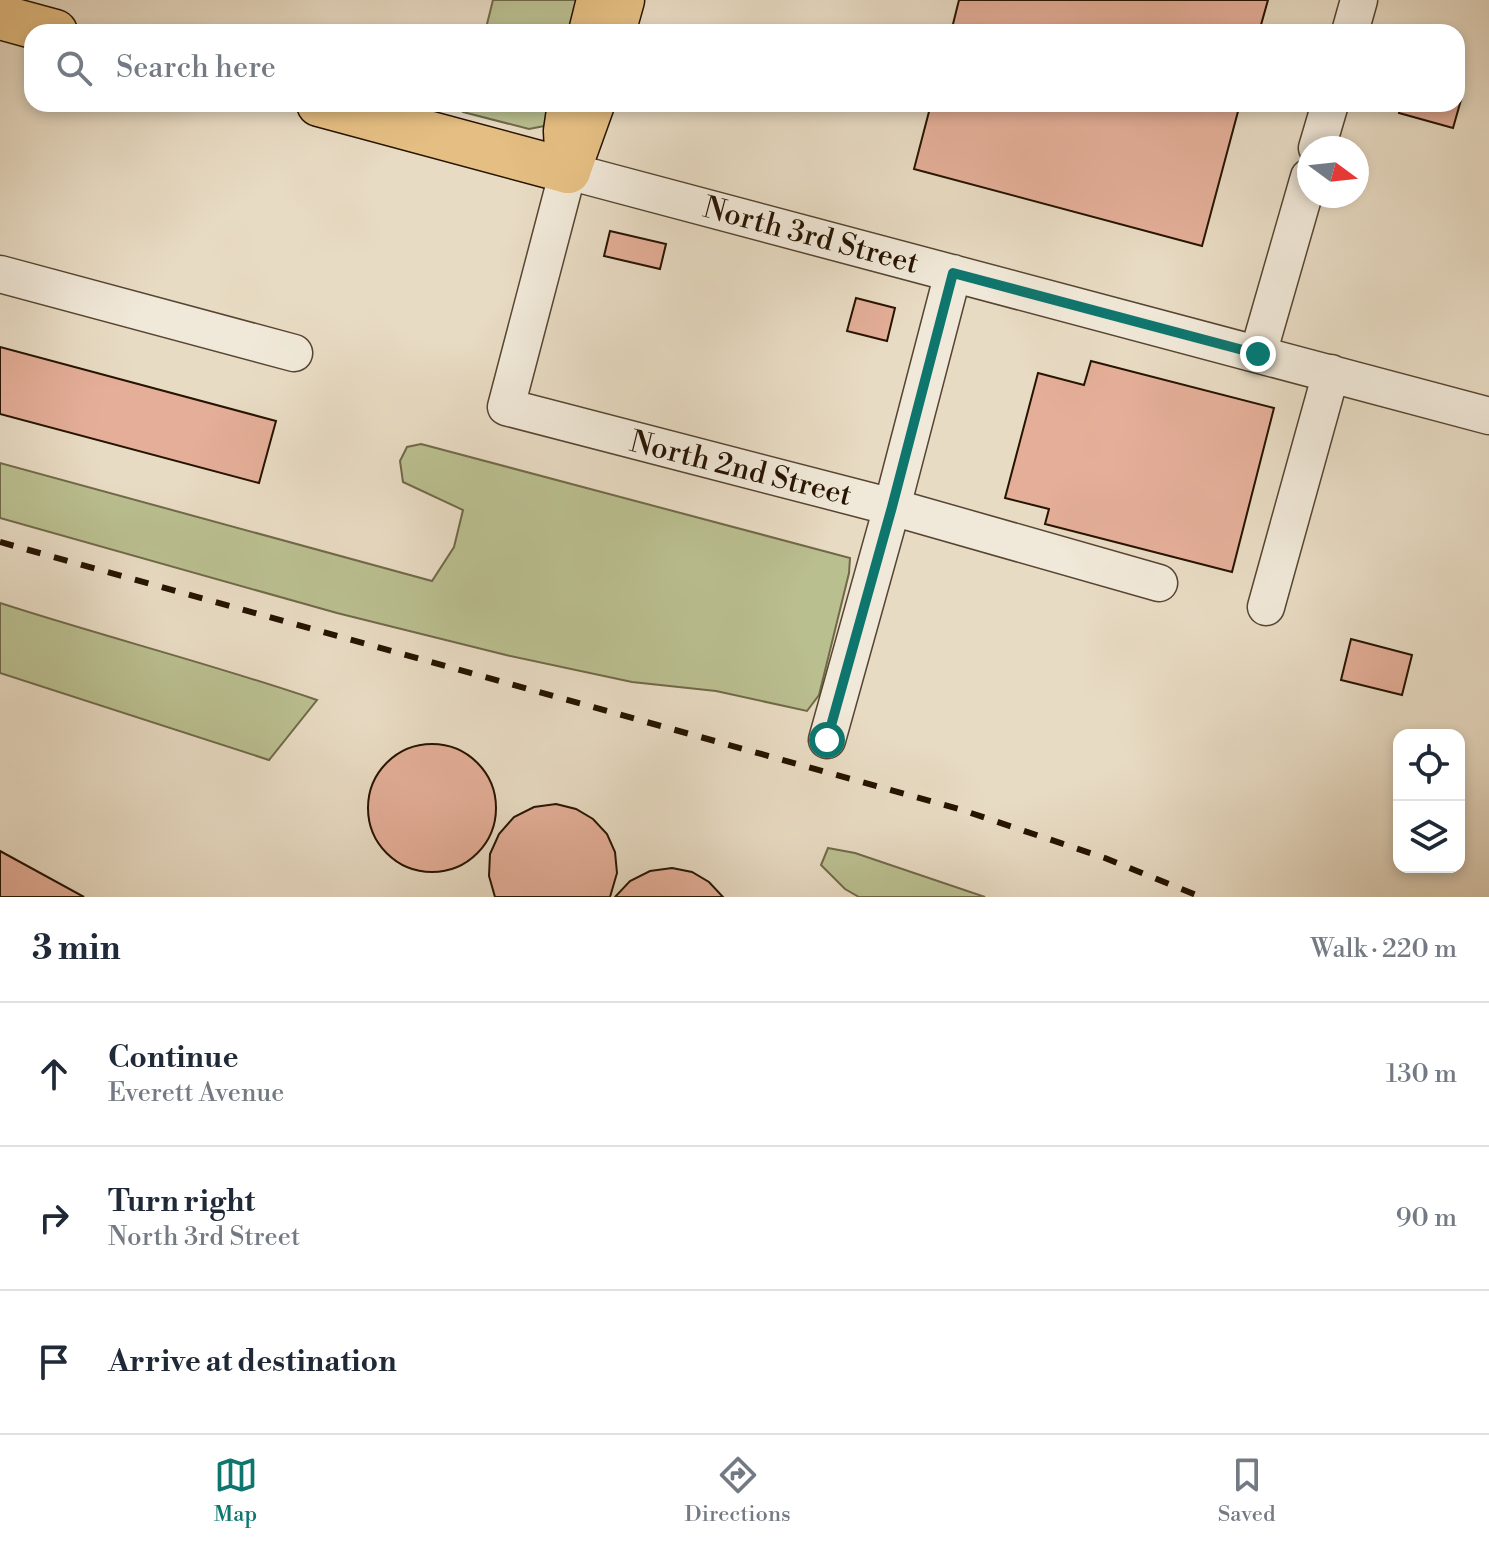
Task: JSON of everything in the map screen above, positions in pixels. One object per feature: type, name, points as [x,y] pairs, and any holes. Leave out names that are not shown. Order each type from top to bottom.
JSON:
[{"type":"main road","points":[[593,24],[599,0]]},
{"type":"main road","points":[[615,24],[622,0]]},
{"type":"main road","points":[[0,17],[26,24]]},
{"type":"main road","name":"North 3rd Street","points":[[349,112],[568,171]]},
{"type":"main road","points":[[568,171],[566,131],[569,112]]},
{"type":"main road","points":[[568,171],[589,112]]},
{"type":"street","points":[[1352,24],[1359,0]]},
{"type":"street","points":[[1321,136],[1328,112]]},
{"type":"street","name":"North 3rd Street","points":[[568,171],[1489,416]]},
{"type":"street","name":"North 2nd Street","points":[[568,171],[506,407],[892,507],[1159,583]]},
{"type":"street","points":[[1258,354],[1300,208]]},
{"type":"street","points":[[827,740],[953,273]]},
{"type":"street","points":[[0,274],[294,353]]},
{"type":"street","points":[[1266,607],[1331,373]]},
{"type":"green space","points":[[493,0],[588,0],[580,24],[487,24]]},
{"type":"green space","points":[[463,112],[552,112],[544,126],[529,129]]},
{"type":"green space","points":[[421,444],[850,558],[819,695],[807,711],[716,691],[632,682],[506,655],[337,613],[0,518],[0,463],[432,581],[454,547],[463,510],[403,482],[400,461],[407,447]]},
{"type":"green space","points":[[0,603],[317,700],[269,760],[0,673]]},
{"type":"green space","points":[[828,848],[855,853],[985,897],[859,897],[845,889],[821,865]]},
{"type":"building","points":[[959,0],[1268,0],[1261,24],[953,24]]},
{"type":"building","points":[[929,112],[1238,112],[1202,246],[914,169]]},
{"type":"building","points":[[1399,112],[1458,112],[1453,128]]},
{"type":"building","points":[[610,231],[666,244],[660,269],[604,256]]},
{"type":"building","points":[[856,298],[895,308],[887,341],[847,331]]},
{"type":"building","points":[[0,347],[276,421],[259,483],[0,414]]},
{"type":"building","points":[[1091,361],[1274,408],[1232,572],[1045,524],[1049,509],[1005,498],[1038,373],[1084,385]]},
{"type":"building","points":[[1351,639],[1412,655],[1402,695],[1341,680]]},
{"type":"building","points":[[432,744],[457,749],[477,763],[491,783],[496,808],[491,833],[477,853],[457,867],[432,872],[407,867],[387,853],[373,833],[368,808],[373,783],[387,763],[407,749]]},
{"type":"building","points":[[556,804],[576,809],[593,819],[607,834],[615,852],[617,873],[610,897],[495,897],[489,876],[490,854],[499,834],[514,817],[534,807]]},
{"type":"building","points":[[0,851],[84,897],[0,897]]},
{"type":"building","points":[[672,868],[692,872],[709,882],[723,897],[615,897],[630,881],[650,871]]},
{"type":"railway","points":[[0,542],[959,809],[1105,858],[1201,897]]},
{"type":"route","points":[[827,740],[953,273],[1258,354]]}]
